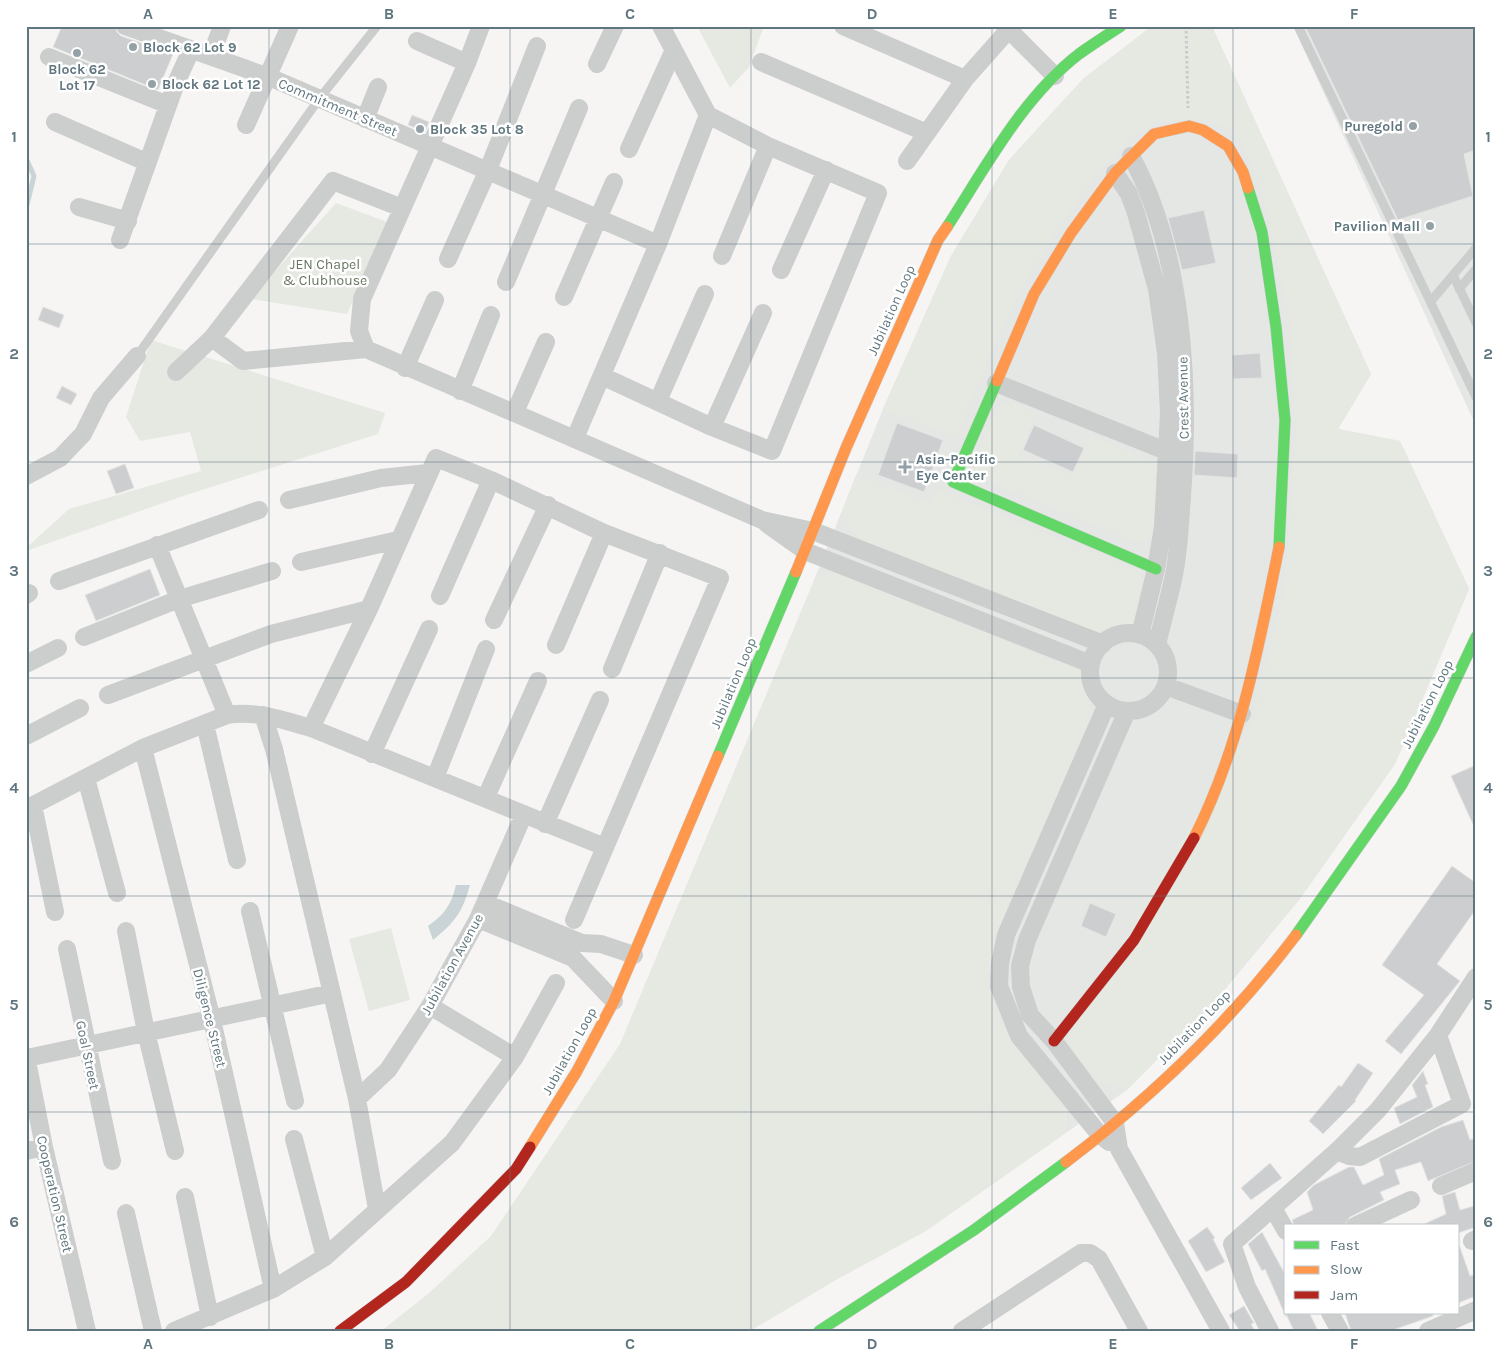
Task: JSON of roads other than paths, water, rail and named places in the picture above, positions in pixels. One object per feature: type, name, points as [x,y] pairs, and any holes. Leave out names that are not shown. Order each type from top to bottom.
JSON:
[{"type":"main road","name":"Jubilation Loop","points":[[340,1331],[406,1282],[516,1170],[577,1071],[614,1001],[634,955],[805,551],[846,448],[938,240],[1014,124],[1055,76],[1079,54],[1122,26]]},
{"type":"main road","points":[[1054,1041],[1134,940],[1195,836],[1219,780],[1242,714],[1259,648],[1280,543],[1285,420],[1276,327],[1262,232],[1242,172],[1228,146],[1203,130],[1189,126],[1154,134],[1115,173],[1071,233],[1034,294],[953,482],[1156,569]]},
{"type":"main road","name":"Jubilation Loop","points":[[819,1331],[892,1285],[968,1233],[1100,1135],[1212,1033],[1303,925],[1331,888],[1405,779],[1476,638]]},
{"type":"street","name":"Commitment Street","points":[[125,26],[152,32],[192,50],[269,77],[658,244]]},
{"type":"street","points":[[211,56],[222,26]]},
{"type":"street","points":[[246,125],[269,77],[290,26]]},
{"type":"street","points":[[366,349],[359,331],[362,299],[467,63],[481,26]]},
{"type":"street","points":[[597,64],[615,26]]},
{"type":"street","points":[[602,376],[712,427],[772,452],[878,193],[768,146],[708,115],[673,52],[661,26]]},
{"type":"street","points":[[843,26],[965,79]]},
{"type":"street","points":[[907,160],[965,79],[1008,27],[1055,76]]},
{"type":"street","points":[[417,41],[467,63]]},
{"type":"street","points":[[448,260],[488,170],[536,46]]},
{"type":"street","points":[[120,240],[146,162],[192,50]]},
{"type":"street","points":[[629,149],[673,52]]},
{"type":"street","points":[[49,57],[168,105]]},
{"type":"street","points":[[761,62],[927,133]]},
{"type":"street","points":[[365,119],[378,88]]},
{"type":"street","points":[[506,282],[579,108]]},
{"type":"street","points":[[575,438],[658,244],[708,115]]},
{"type":"street","points":[[54,122],[146,162]]},
{"type":"street","points":[[722,256],[768,146]]},
{"type":"street","name":"Crest Avenue","points":[[1131,156],[1156,209],[1173,287],[1183,352],[1185,452],[1174,574],[1157,645]]},
{"type":"street","points":[[781,270],[826,170]]},
{"type":"street","name":"Crest Avenue","points":[[1115,173],[1129,194],[1136,213],[1157,289],[1166,352],[1168,413],[1163,527],[1156,569],[1140,635]]},
{"type":"street","points":[[176,372],[212,338],[333,181],[402,208]]},
{"type":"street","points":[[564,297],[614,182]]},
{"type":"street","points":[[79,207],[128,220]]},
{"type":"street","points":[[658,401],[706,294]]},
{"type":"street","points":[[405,368],[435,300]]},
{"type":"street","points":[[712,427],[763,313]]},
{"type":"street","points":[[460,391],[491,315]]},
{"type":"street","points":[[212,338],[243,361],[366,349],[405,368],[515,412],[762,520],[813,531],[1103,644]]},
{"type":"street","points":[[515,412],[546,342]]},
{"type":"street","points":[[26,476],[60,458],[83,434],[101,398],[137,356]]},
{"type":"street","points":[[996,383],[1166,452],[1185,452]]},
{"type":"street","points":[[311,728],[369,609],[436,458],[548,505],[604,532],[720,578],[574,920]]},
{"type":"street","points":[[289,500],[381,478],[428,473]]},
{"type":"street","points":[[440,596],[490,480]]},
{"type":"street","points":[[494,620],[548,505]]},
{"type":"street","points":[[59,581],[259,510]]},
{"type":"street","points":[[762,520],[805,551],[1091,664]]},
{"type":"street","points":[[556,645],[604,532]]},
{"type":"street","points":[[301,562],[398,540]]},
{"type":"street","points":[[157,545],[227,715]]},
{"type":"street","points":[[612,669],[660,553]]},
{"type":"street","points":[[84,637],[179,600],[272,571]]},
{"type":"street","points":[[108,695],[271,634],[369,609]]},
{"type":"street","points":[[372,754],[429,630]]},
{"type":"street","points":[[1127,634],[1140,635],[1157,645],[1167,664],[1166,686],[1160,696],[1151,705],[1140,710],[1127,711],[1107,704],[1093,686],[1090,675],[1095,653],[1103,644],[1114,637],[1127,634]]},
{"type":"street","points":[[26,664],[58,648]]},
{"type":"street","points":[[435,778],[486,649]]},
{"type":"street","points":[[486,797],[538,681]]},
{"type":"street","points":[[1166,686],[1242,714]]},
{"type":"street","points":[[545,824],[600,700]]},
{"type":"street","points":[[1107,704],[1006,935],[1000,963],[999,986],[1019,1036],[1100,1135],[1119,1149]]},
{"type":"street","points":[[26,736],[80,708]]},
{"type":"street","points":[[1127,711],[1026,940],[1020,966],[1022,987],[1030,1014],[1054,1041],[1115,1123],[1119,1149],[1221,1331]]},
{"type":"street","points":[[54,912],[30,807],[143,748],[227,715],[241,713],[263,715],[311,728],[372,754],[486,797],[545,824],[605,847]]},
{"type":"street","points":[[263,715],[274,749],[357,1100],[377,1209]]},
{"type":"street","points":[[204,724],[237,860]]},
{"type":"street","name":"Diligence Street","points":[[143,748],[212,1020],[273,1289]]},
{"type":"street","points":[[86,778],[116,892]]},
{"type":"street","name":"Jubilation Avenue","points":[[357,1100],[388,1070],[430,1006],[482,911],[524,814]]},
{"type":"street","points":[[250,911],[274,1005],[295,1101]]},
{"type":"street","points":[[482,911],[582,943],[601,944],[634,955]]},
{"type":"street","points":[[482,911],[573,958],[614,1001]]},
{"type":"street","points":[[126,931],[146,1032],[176,1151]]},
{"type":"street","points":[[573,958],[582,943]]},
{"type":"street","name":"Goal Street","points":[[67,949],[85,1044],[112,1161]]},
{"type":"street","points":[[1270,1331],[1247,1287],[1232,1244],[1336,1151],[1378,1110],[1438,1035],[1476,978]]},
{"type":"street","points":[[174,1331],[273,1289],[325,1257],[452,1143],[515,1057],[556,983]]},
{"type":"street","points":[[27,1057],[212,1020],[332,993]]},
{"type":"street","points":[[430,1006],[515,1057]]},
{"type":"street","points":[[1336,1151],[1349,1156],[1360,1157],[1462,1104],[1438,1035]]},
{"type":"street","name":"Cooperation Street","points":[[27,1057],[44,1147],[87,1331]]},
{"type":"street","points":[[294,1139],[325,1257]]},
{"type":"street","points":[[26,1151],[44,1147]]},
{"type":"street","points":[[1441,1186],[1476,1171]]},
{"type":"street","points":[[185,1197],[210,1317]]},
{"type":"street","points":[[1359,1224],[1411,1200]]},
{"type":"street","points":[[1273,1208],[1284,1227]]},
{"type":"street","points":[[126,1214],[153,1331]]},
{"type":"street","points":[[962,1331],[1081,1253],[1090,1253],[1099,1258],[1139,1331]]},
{"type":"street","points":[[1428,1331],[1476,1310]]},
{"type":"street","points":[[1331,1314],[1340,1331]]},
{"type":"lane","points":[[137,356],[319,99],[377,26]]},
{"type":"lane","points":[[1298,26],[1476,397]]},
{"type":"lane","points":[[1431,301],[1476,248]]},
{"type":"lane","points":[[1459,289],[1476,269]]},
{"type":"lane","points":[[1453,275],[1476,323]]},
{"type":"waterway","points":[[26,158],[34,176],[26,209]]},
{"type":"place","name":"Block 62 Lot 9","points":[[133,47]]},
{"type":"place","name":"Block 62 Lot 17","points":[[77,53]]},
{"type":"place","name":"Block 62 Lot 12","points":[[152,84]]},
{"type":"place","name":"Puregold","points":[[1413,126]]},
{"type":"place","name":"Block 35 Lot 8","points":[[420,129]]},
{"type":"place","name":"Pavilion Mall","points":[[1430,226]]},
{"type":"place","name":"Asia-Pacific Eye Center","points":[[905,467]]},
{"type":"park label","name":"JEN Chapel & Clubhouse","points":[[325,272]]}]
